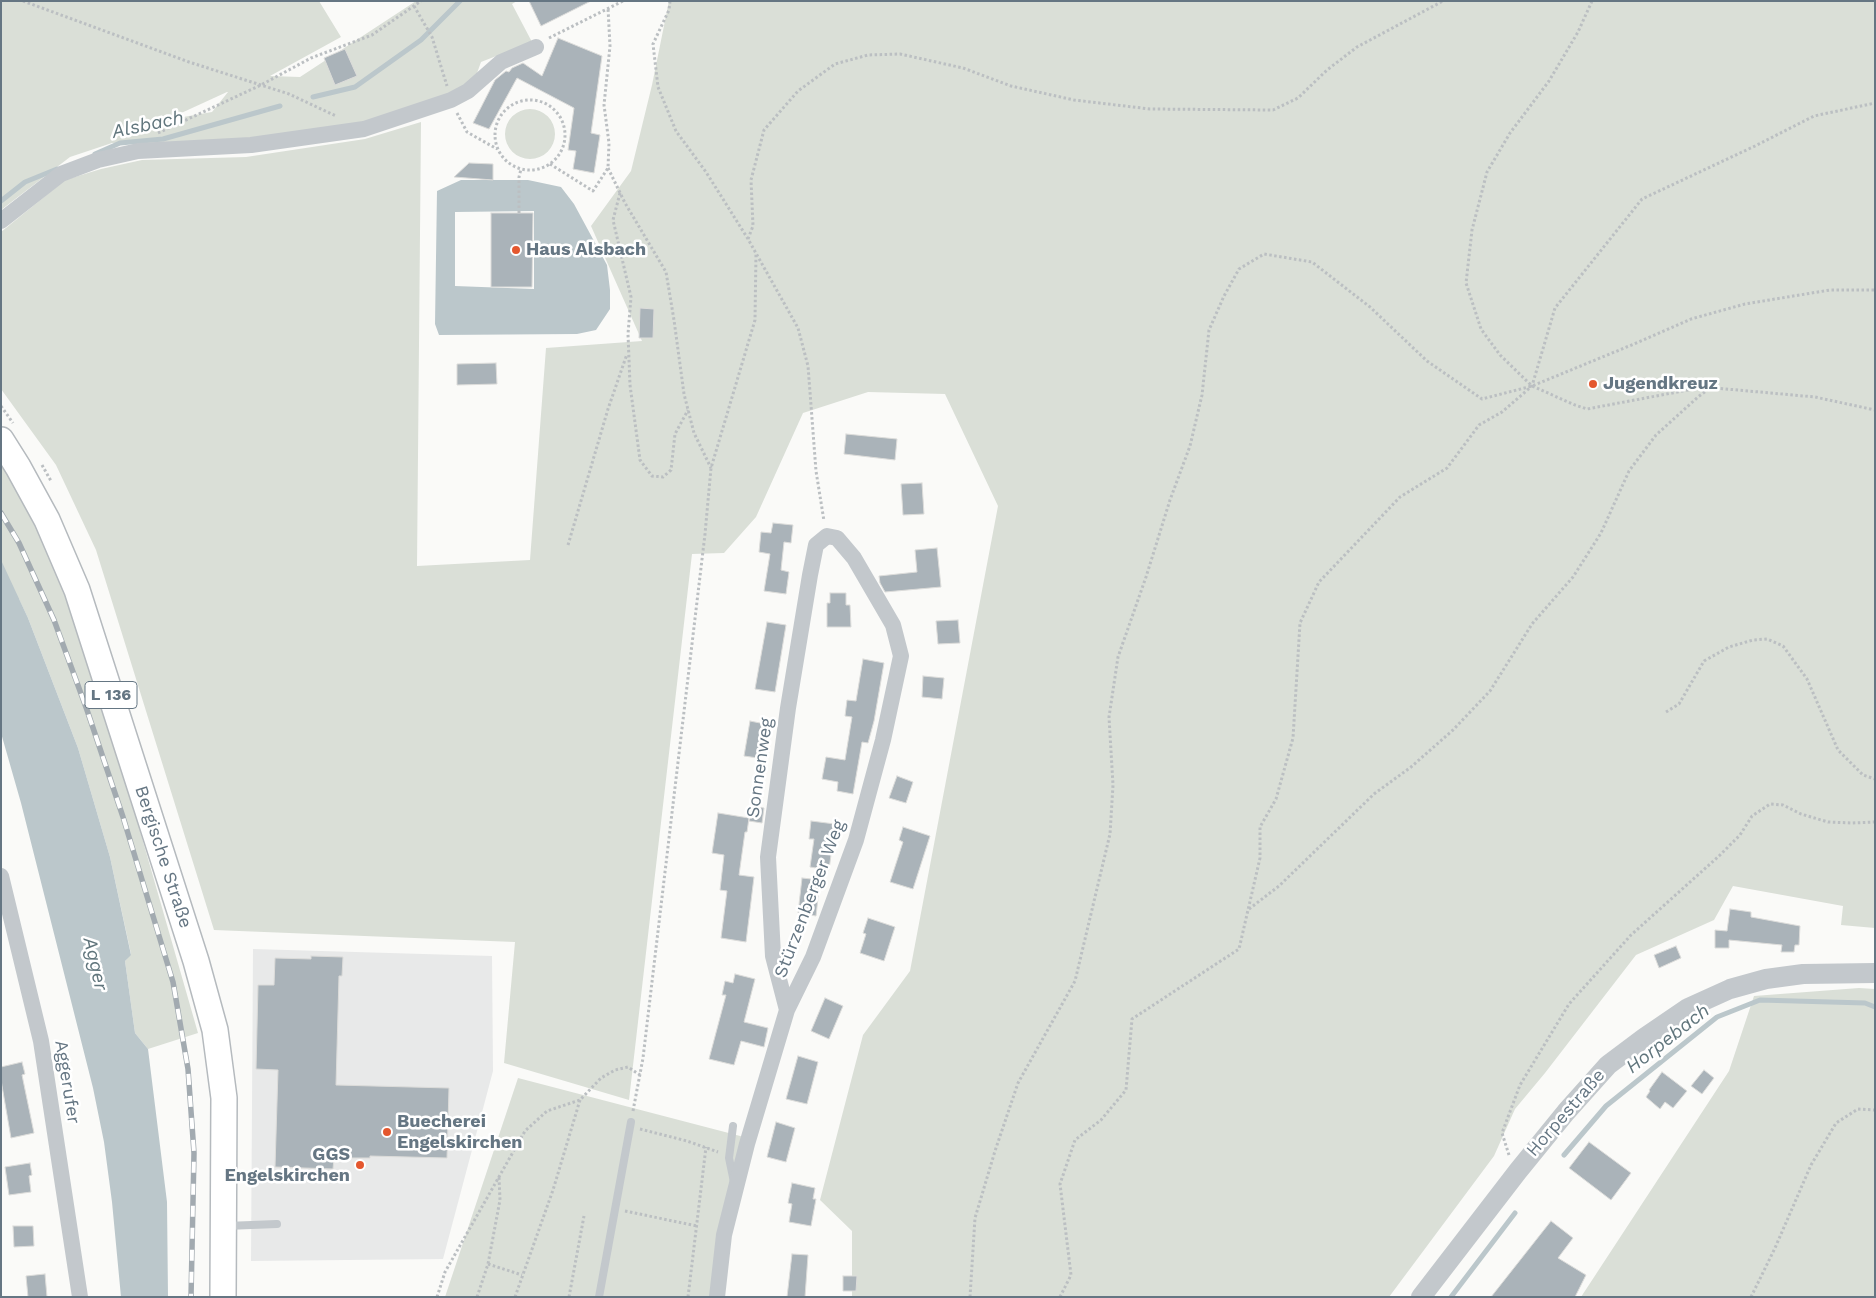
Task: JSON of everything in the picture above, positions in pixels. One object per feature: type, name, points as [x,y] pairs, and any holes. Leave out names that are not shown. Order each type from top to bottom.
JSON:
[{"type":"main road","name":"Bergische Straße","points":[[1,440],[47,520],[77,590],[198,969],[215,1030],[223,1089],[223,1297]]},
{"type":"street","points":[[1,221],[61,174],[98,160],[138,151],[251,145],[364,128],[451,100],[468,91],[501,62],[536,47]]},
{"type":"street","name":"Sonnenweg","points":[[787,1010],[773,956],[768,857],[788,708],[810,575],[816,546],[827,536]]},
{"type":"street","name":"Stürzenberger Weg","points":[[717,1297],[724,1235],[735,1189],[787,1010],[813,957],[856,840],[883,740],[901,656],[893,625],[854,558],[837,538],[827,536]]},
{"type":"street","name":"Aggerufer","points":[[1,876],[40,1040],[80,1297]]},
{"type":"street","name":"Horpestraße","points":[[1420,1297],[1518,1170],[1608,1065],[1644,1038],[1688,1008],[1730,989],[1766,979],[1803,974],[1875,973]]},
{"type":"lane","points":[[599,1297],[630,1125]]},
{"type":"lane","points":[[733,1126],[730,1158],[735,1189]]},
{"type":"lane","points":[[224,1226],[278,1224]]},
{"type":"path","points":[[23,1],[189,62],[289,94],[364,128]]},
{"type":"path","points":[[156,134],[261,85],[311,58],[372,35],[421,1]]},
{"type":"path","points":[[536,47],[552,36],[622,1]]},
{"type":"path","points":[[670,1],[669,10],[653,44],[658,87],[676,131],[706,172],[748,239],[798,328],[808,366],[816,471],[827,536]]},
{"type":"path","points":[[748,239],[753,226],[751,180],[764,130],[798,91],[835,64],[868,55],[900,54],[963,68],[1011,86],[1074,100],[1150,109],[1273,110],[1298,98],[1327,70],[1357,47],[1443,1]]},
{"type":"path","points":[[1592,1],[1578,32],[1549,80],[1510,133],[1487,172],[1472,230],[1466,283],[1481,329],[1500,355],[1532,386],[1587,409],[1704,387],[1815,397],[1875,410]]},
{"type":"path","points":[[414,6],[432,37],[451,100],[467,132],[498,149]]},
{"type":"path","points":[[608,8],[610,46],[604,106],[609,143],[608,168],[620,193],[666,272],[684,394],[694,433],[710,468]]},
{"type":"path","points":[[533,100],[545,103],[555,110],[562,120],[565,132],[564,144],[550,164],[531,170],[521,169],[511,165],[503,158],[495,137],[496,125],[502,114],[510,106],[521,101],[533,100]]},
{"type":"path","points":[[1060,1297],[1070,1275],[1060,1184],[1075,1140],[1101,1120],[1126,1090],[1132,1019],[1239,949],[1260,858],[1260,827],[1276,799],[1293,738],[1300,623],[1319,582],[1400,497],[1447,468],[1479,425],[1502,412],[1532,386],[1555,308],[1642,198],[1755,146],[1814,116],[1875,103]]},
{"type":"path","points":[[550,164],[594,191],[608,168]]},
{"type":"path","points":[[519,212],[519,177],[521,169]]},
{"type":"path","points":[[620,193],[613,220],[631,297],[628,351],[630,385],[640,460],[652,476],[663,478],[671,470],[675,434],[688,410]]},
{"type":"path","points":[[730,1158],[706,1147],[630,1125],[640,1075],[705,534],[710,468],[755,320],[756,253]]},
{"type":"path","points":[[970,1297],[975,1218],[995,1151],[1018,1083],[1075,981],[1110,834],[1113,784],[1109,717],[1118,657],[1190,446],[1202,395],[1209,330],[1224,296],[1239,269],[1264,254],[1312,262],[1370,307],[1427,361],[1482,399],[1532,386],[1692,319],[1745,304],[1830,290],[1875,290]]},
{"type":"path","points":[[568,545],[608,409],[628,351]]},
{"type":"path","points":[[1248,909],[1279,886],[1374,794],[1410,767],[1453,730],[1490,691],[1532,624],[1573,577],[1601,533],[1630,471],[1656,435],[1698,397],[1711,388]]},
{"type":"path","points":[[1666,712],[1679,704],[1704,661],[1729,647],[1753,640],[1767,639],[1782,646],[1807,679],[1838,750],[1863,775],[1875,779]]},
{"type":"path","points":[[1518,1170],[1506,1148],[1502,1133],[1520,1085],[1569,1004],[1630,935],[1740,835],[1752,816],[1770,804],[1783,805],[1801,814],[1828,822],[1875,822]]},
{"type":"path","points":[[515,1297],[553,1190],[580,1100],[601,1078],[615,1070],[628,1067],[640,1075]]},
{"type":"path","points":[[437,1297],[445,1272],[525,1131],[547,1110],[580,1100]]},
{"type":"path","points":[[1751,1297],[1775,1248],[1811,1165],[1836,1124],[1858,1109],[1875,1110]]},
{"type":"path","points":[[688,1297],[706,1147]]},
{"type":"path","points":[[477,1297],[488,1264],[500,1200],[499,1176]]},
{"type":"path","points":[[615,1209],[697,1226]]},
{"type":"path","points":[[570,1297],[584,1216]]},
{"type":"path","points":[[488,1264],[522,1275]]},
{"type":"shaded area","points":[[1,1],[319,1],[341,37],[270,76],[300,77],[416,1],[517,1],[512,4],[532,42],[481,62],[472,87],[359,126],[250,139],[156,144],[112,143],[70,157],[1,210]],"holes":[[[228,92],[212,112],[166,120]]]},
{"type":"shaded area","points":[[669,1],[1875,1],[1875,928],[1841,925],[1843,906],[1733,886],[1714,920],[1636,955],[1515,1109],[1494,1156],[1389,1297],[852,1297],[852,1231],[820,1200],[863,1035],[910,971],[998,506],[945,394],[868,392],[803,413],[756,517],[724,553],[692,554],[629,1100],[504,1063],[515,942],[214,930],[96,550],[56,465],[1,389],[1,232],[65,180],[101,169],[142,160],[246,157],[365,139],[421,122],[417,566],[530,560],[546,348],[642,341],[591,226],[631,171],[652,85]]},
{"type":"shaded area","points":[[525,109],[535,109],[548,116],[555,129],[555,139],[548,152],[535,159],[525,159],[516,155],[509,148],[505,139],[505,129],[509,120],[516,113]]},
{"type":"shaded area","points":[[1,460],[44,531],[76,608],[198,1033],[148,1049],[135,1033],[125,961],[131,954],[110,857],[78,748],[19,599],[1,606]]},
{"type":"shaded area","name":"GGS Engelskirchen","points":[[253,949],[492,956],[493,1071],[443,1259],[251,1261]]},
{"type":"shaded area","points":[[1859,988],[1875,989],[1875,1297],[1581,1297],[1729,1071],[1754,996]]},
{"type":"shaded area","points":[[518,1078],[744,1137],[711,1297],[445,1297]]},
{"type":"water","points":[[461,180],[528,180],[561,187],[574,204],[607,265],[610,309],[596,330],[577,334],[439,335],[435,324],[437,191]],"holes":[[[534,211],[534,289],[455,286],[455,212]]]},
{"type":"water","name":"Agger","points":[[1,560],[28,618],[78,748],[110,857],[131,955],[125,961],[135,1033],[148,1049],[167,1202],[168,1297],[121,1297],[104,1142],[93,1088],[21,803],[1,733]]},
{"type":"building","points":[[529,1],[591,1],[541,26]]},
{"type":"building","points":[[558,38],[602,56],[591,133],[600,135],[594,173],[573,169],[576,151],[568,150],[574,108],[517,78],[489,129],[473,123],[495,80],[506,71],[509,72],[512,68],[523,63],[542,76]]},
{"type":"building","points":[[345,49],[357,76],[335,85],[324,58]]},
{"type":"building","points":[[469,163],[493,164],[493,180],[454,177]]},
{"type":"building","name":"Haus Alsbach","points":[[491,213],[533,213],[532,287],[491,287]]},
{"type":"building","points":[[640,308],[654,309],[653,338],[639,338]]},
{"type":"building","points":[[496,363],[497,384],[457,385],[457,364]]},
{"type":"building","points":[[846,434],[897,439],[895,460],[844,454]]},
{"type":"building","points":[[922,483],[924,514],[903,515],[901,484]]},
{"type":"building","points":[[773,523],[793,525],[791,543],[784,542],[781,570],[789,572],[786,594],[764,591],[770,554],[759,552],[761,532],[771,533]]},
{"type":"building","points":[[937,548],[941,587],[885,592],[880,583],[879,576],[917,572],[915,550]]},
{"type":"building","points":[[830,593],[846,593],[846,605],[850,605],[851,627],[827,627],[827,603],[830,603]]},
{"type":"building","points":[[958,620],[960,643],[938,644],[936,621]]},
{"type":"building","points":[[767,622],[786,625],[775,692],[755,689]]},
{"type":"building","points":[[863,659],[884,663],[874,721],[868,743],[862,742],[853,794],[837,791],[838,782],[822,779],[826,757],[845,760],[852,717],[845,716],[847,700],[856,701]]},
{"type":"building","points":[[923,676],[944,678],[942,699],[922,697]]},
{"type":"building","points":[[750,721],[770,725],[765,759],[744,756]]},
{"type":"building","points":[[897,776],[913,782],[906,803],[889,798]]},
{"type":"building","points":[[751,806],[764,808],[762,823],[749,821]]},
{"type":"building","points":[[718,813],[749,818],[747,832],[745,832],[739,875],[754,877],[746,942],[721,938],[727,891],[720,890],[724,855],[712,853]]},
{"type":"building","points":[[811,821],[835,824],[829,870],[810,867],[814,839],[809,839]]},
{"type":"building","points":[[903,827],[930,836],[913,889],[890,882],[903,842],[899,840]]},
{"type":"building","points":[[802,878],[820,880],[816,916],[798,913]]},
{"type":"building","points":[[1730,909],[1751,912],[1751,917],[1800,926],[1799,945],[1795,945],[1794,952],[1781,952],[1782,945],[1729,940],[1729,948],[1715,948],[1715,930],[1727,931]]},
{"type":"building","points":[[868,918],[895,927],[884,961],[860,953],[866,934],[863,933]]},
{"type":"building","points":[[1676,946],[1681,958],[1659,968],[1654,955]]},
{"type":"building","points":[[311,956],[343,957],[342,976],[339,976],[336,1085],[449,1088],[447,1158],[370,1156],[370,1158],[334,1158],[333,1169],[275,1167],[278,1070],[256,1069],[258,985],[274,985],[275,958],[311,959]]},
{"type":"building","points":[[735,974],[755,979],[744,1022],[768,1028],[764,1047],[741,1041],[734,1065],[709,1059],[726,995],[722,995],[725,981],[733,983]]},
{"type":"building","points":[[825,998],[843,1006],[829,1039],[811,1031]]},
{"type":"building","points":[[798,1056],[818,1062],[807,1104],[786,1099]]},
{"type":"building","points":[[22,1062],[25,1074],[22,1075],[34,1133],[11,1138],[1,1080],[1,1067]]},
{"type":"building","points":[[1704,1070],[1714,1078],[1702,1094],[1691,1086]]},
{"type":"building","points":[[1662,1072],[1687,1091],[1673,1108],[1665,1102],[1660,1109],[1646,1097]]},
{"type":"building","points":[[776,1122],[795,1128],[786,1162],[767,1157]]},
{"type":"building","points":[[1589,1142],[1631,1173],[1611,1200],[1569,1168]]},
{"type":"building","points":[[30,1163],[32,1175],[29,1176],[31,1192],[9,1195],[5,1167]]},
{"type":"building","points":[[792,1183],[815,1188],[813,1199],[816,1199],[811,1226],[789,1222],[792,1204],[788,1203]]},
{"type":"building","points":[[1551,1221],[1573,1238],[1558,1258],[1586,1275],[1575,1297],[1491,1297]]},
{"type":"building","points":[[13,1226],[33,1226],[34,1246],[14,1247]]},
{"type":"building","points":[[792,1254],[808,1255],[805,1297],[787,1297]]},
{"type":"building","points":[[45,1274],[47,1297],[28,1297],[26,1276]]},
{"type":"building","points":[[843,1276],[857,1276],[856,1291],[843,1291]]},
{"type":"waterway","name":"Alsbach","points":[[313,97],[355,87],[421,40],[460,1]]},
{"type":"waterway","name":"Alsbach","points":[[95,154],[120,143],[163,139],[280,106]]},
{"type":"waterway","name":"Alsbach","points":[[1,201],[25,182],[57,169]]},
{"type":"waterway","name":"Horpebach","points":[[1564,1155],[1606,1106],[1717,1017],[1760,1000],[1865,1003],[1875,1007]]},
{"type":"waterway","name":"Horpebach","points":[[1451,1297],[1515,1213]]},
{"type":"railway","points":[[1,513],[19,543],[54,620],[123,817],[173,982],[188,1069],[194,1153],[191,1297]]},
{"type":"place","name":"Haus Alsbach","points":[[516,250]]},
{"type":"place","name":"Jugendkreuz","points":[[1593,384]]},
{"type":"place","name":"Buecherei Engelskirchen","points":[[387,1132]]},
{"type":"place","name":"GGS Engelskirchen","points":[[360,1165]]}]
